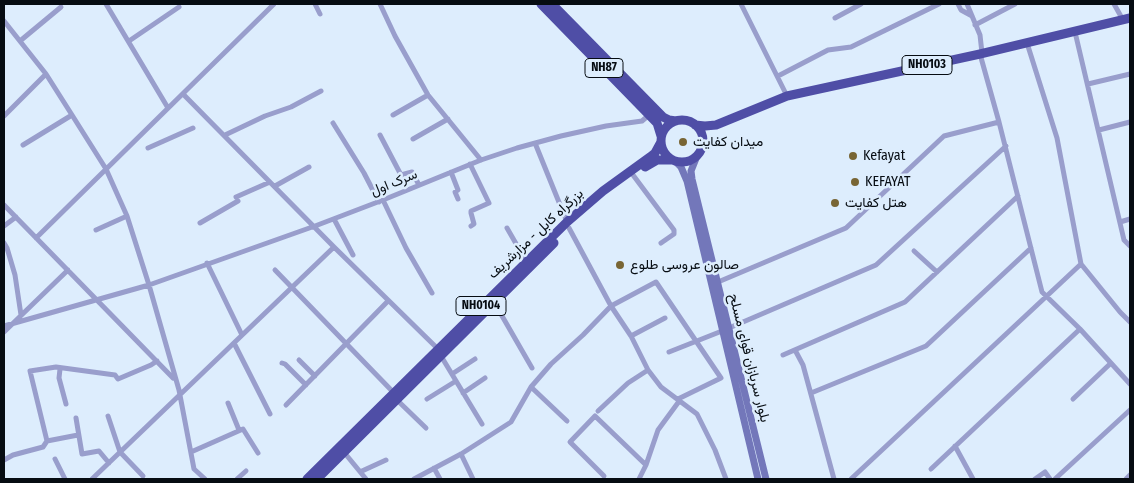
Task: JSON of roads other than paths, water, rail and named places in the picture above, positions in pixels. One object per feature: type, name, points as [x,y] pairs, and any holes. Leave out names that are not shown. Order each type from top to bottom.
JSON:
[{"type":"highway","name":"NH87","points":[[541,4],[657,123],[661,139]]},
{"type":"highway","name":"NH87","points":[[552,4],[663,118],[676,121]]},
{"type":"highway","name":"NH0103","points":[[703,145],[714,130],[728,121],[788,96],[981,54],[1127,19]]},
{"type":"highway","points":[[686,120],[695,125],[702,134],[703,145],[697,156],[687,162],[673,161],[662,149],[661,139],[666,126],[676,121],[686,120]]},
{"type":"highway","name":"NH0103","points":[[695,125],[705,126],[728,121]]},
{"type":"highway","name":"بزرگراه کابل - مزارشریف","points":[[439,352],[494,302],[596,196],[655,153],[661,139]]},
{"type":"highway","name":"بزرگراه کابل - مزارشریف","points":[[307,479],[342,449],[396,397],[526,261],[568,225],[633,175],[657,160],[673,161]]},
{"type":"highway","name":"بزرگراه کابل - مزارشریف","points":[[317,479],[342,449]]},
{"type":"main road","name":"بلوار سربازان قوای مسلح","points":[[697,156],[691,171],[692,179],[718,282],[725,329],[758,479]]},
{"type":"main road","name":"بلوار سربازان قوای مسلح","points":[[673,161],[681,166],[684,173],[766,479]]},
{"type":"street","points":[[106,4],[168,108]]},
{"type":"street","points":[[36,238],[274,4]]},
{"type":"street","points":[[315,4],[320,14]]},
{"type":"street","points":[[380,4],[395,36],[428,95],[481,160]]},
{"type":"street","points":[[741,4],[788,96]]},
{"type":"street","points":[[835,18],[861,4]]},
{"type":"street","points":[[778,76],[828,50],[851,47],[939,4]]},
{"type":"street","points":[[958,4],[961,10],[973,16]]},
{"type":"street","points":[[967,4],[980,36],[981,54],[1000,122],[1042,292],[1130,384]]},
{"type":"street","points":[[975,25],[1015,4]]},
{"type":"street","points":[[1114,4],[1127,19]]},
{"type":"street","points":[[20,41],[61,7]]},
{"type":"street","points":[[129,41],[179,7]]},
{"type":"street","points":[[4,21],[46,74],[72,115],[106,170],[127,216],[149,285],[180,395],[194,469],[204,479]]},
{"type":"street","points":[[1075,32],[1124,240],[1130,246]]},
{"type":"street","points":[[1027,43],[1057,138],[1081,264],[1130,322]]},
{"type":"street","points":[[4,116],[46,74]]},
{"type":"street","points":[[1088,84],[1130,74]]},
{"type":"street","points":[[225,135],[265,116],[291,107],[321,91]]},
{"type":"street","points":[[183,94],[439,352],[482,424]]},
{"type":"street","points":[[393,115],[428,95]]},
{"type":"street","points":[[23,145],[72,115]]},
{"type":"street","name":"سرک اول","points":[[4,326],[149,285],[334,219],[481,160],[535,143],[606,126],[642,121],[649,115]]},
{"type":"street","points":[[413,139],[448,119]]},
{"type":"street","points":[[333,122],[381,201],[432,294]]},
{"type":"street","points":[[718,282],[846,228],[944,136],[1000,122]]},
{"type":"street","points":[[1099,130],[1130,122]]},
{"type":"street","points":[[148,148],[193,128]]},
{"type":"street","points":[[380,135],[400,175],[412,172],[419,185]]},
{"type":"street","points":[[535,143],[568,225],[611,306],[631,336],[648,370],[661,387],[697,414],[715,450],[726,479]]},
{"type":"street","points":[[669,352],[876,265],[1006,146]]},
{"type":"street","points":[[470,164],[490,202],[471,211],[474,224],[471,226]]},
{"type":"street","points":[[275,186],[309,167]]},
{"type":"street","points":[[451,172],[458,190],[455,192],[458,200]]},
{"type":"street","points":[[633,175],[674,230],[674,234],[661,243]]},
{"type":"street","points":[[200,223],[237,199],[270,182]]},
{"type":"street","points":[[782,355],[905,302],[1018,196]]},
{"type":"street","points":[[4,205],[175,380]]},
{"type":"street","points":[[96,230],[127,216]]},
{"type":"street","points":[[4,226],[16,217]]},
{"type":"street","points":[[334,219],[353,255]]},
{"type":"street","points":[[1120,222],[1130,219]]},
{"type":"street","points":[[507,228],[526,261]]},
{"type":"street","points":[[4,243],[15,275],[21,315]]},
{"type":"street","points":[[92,479],[334,247]]},
{"type":"street","points":[[811,393],[926,346],[1031,248]]},
{"type":"street","points":[[914,251],[937,272]]},
{"type":"street","points":[[207,263],[242,334]]},
{"type":"street","points":[[851,479],[1081,264]]},
{"type":"street","points":[[4,332],[68,270]]},
{"type":"street","points":[[275,270],[426,428]]},
{"type":"street","points":[[414,479],[462,454],[511,422],[531,387],[551,364],[611,306],[656,282],[721,378],[679,399],[658,430],[646,465],[638,479]]},
{"type":"street","points":[[286,405],[388,300]]},
{"type":"street","points":[[494,302],[532,368]]},
{"type":"street","points":[[631,336],[665,318]]},
{"type":"street","points":[[931,469],[1080,330]]},
{"type":"street","points":[[234,343],[270,414]]},
{"type":"street","points":[[795,350],[803,366],[834,479]]},
{"type":"street","points":[[452,374],[475,359]]},
{"type":"street","points":[[299,360],[315,376]]},
{"type":"street","points":[[47,441],[30,371],[56,367],[114,375],[118,379],[151,366],[157,361]]},
{"type":"street","points":[[282,363],[306,385]]},
{"type":"street","points":[[1073,399],[1111,363]]},
{"type":"street","points":[[60,369],[59,378],[66,404]]},
{"type":"street","points":[[598,411],[628,383],[648,370]]},
{"type":"street","points":[[463,392],[485,378]]},
{"type":"street","points":[[427,399],[456,381]]},
{"type":"street","points":[[531,387],[567,421]]},
{"type":"street","points":[[228,403],[240,430]]},
{"type":"street","points":[[1055,479],[1130,410]]},
{"type":"street","points":[[108,416],[120,452],[143,476]]},
{"type":"street","points":[[604,476],[570,442],[595,416],[646,465]]},
{"type":"street","points":[[76,418],[82,454],[98,451],[109,463]]},
{"type":"street","points":[[191,452],[243,429],[258,453]]},
{"type":"street","points":[[4,460],[14,455],[43,447],[47,441],[78,435]]},
{"type":"street","points":[[954,446],[973,479]]},
{"type":"street","points":[[342,449],[362,471],[366,479]]},
{"type":"street","points":[[462,454],[473,479]]},
{"type":"street","points":[[55,459],[65,479]]},
{"type":"street","points":[[362,471],[386,460]]},
{"type":"street","points":[[434,468],[440,479]]},
{"type":"street","points":[[238,479],[246,471]]},
{"type":"street","points":[[1035,479],[1046,472],[1050,479]]},
{"type":"street","points":[[1126,479],[1130,475]]},
{"type":"place","name":"میدان کفایت","points":[[683,142]]},
{"type":"place","name":"Kefayat","points":[[853,156]]},
{"type":"place","name":"KEFAYAT","points":[[855,182]]},
{"type":"place","name":"هتل کفایت","points":[[835,203]]},
{"type":"place","name":"صالون عروسی طلوع","points":[[620,265]]}]
